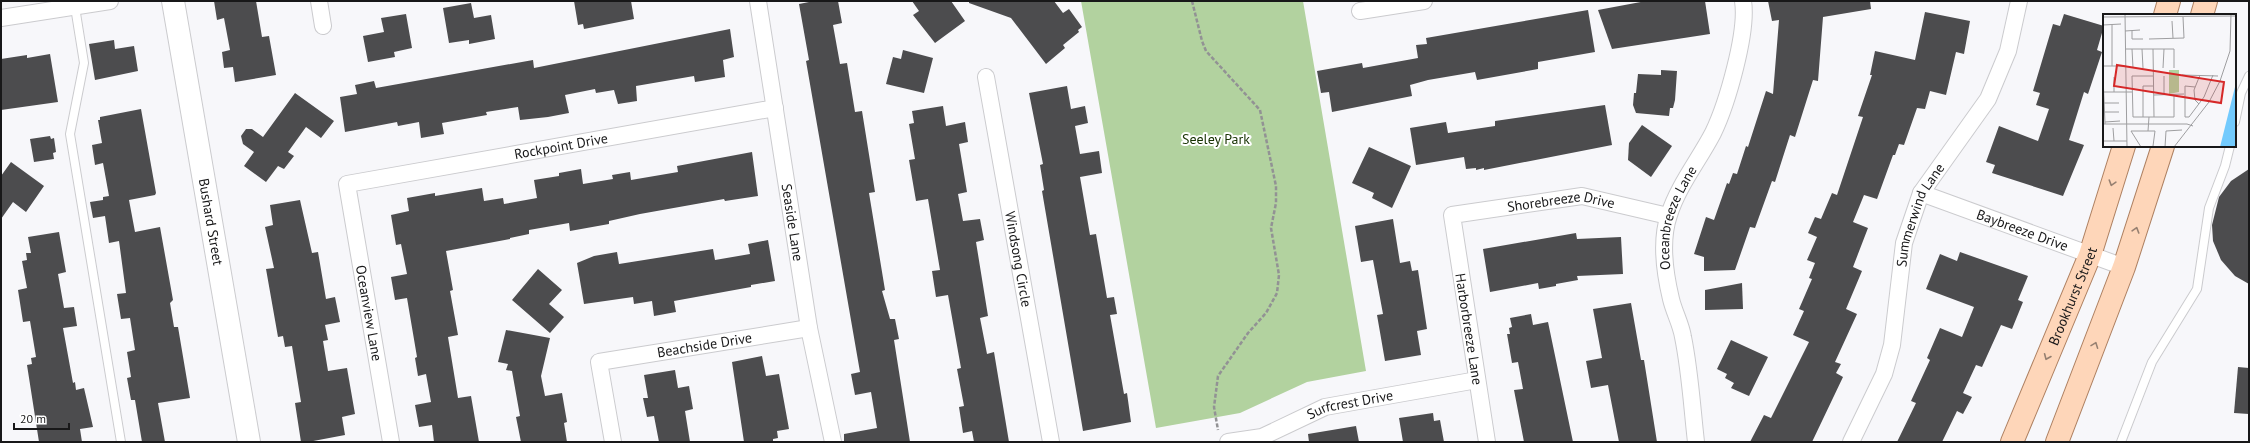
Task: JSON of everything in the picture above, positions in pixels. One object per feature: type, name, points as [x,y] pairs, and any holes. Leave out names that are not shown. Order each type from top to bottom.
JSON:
[{"type":"main road","points":[[2165,14],[2170,1]]},
{"type":"main road","points":[[2202,14],[2206,1]]},
{"type":"main road","name":"Brookhurst Street","points":[[2012,442],[2090,255],[2124,147]]},
{"type":"main road","points":[[2057,442],[2124,267],[2163,147]]},
{"type":"street","points":[[1,18],[110,1]]},
{"type":"street","name":"Bushard Street","points":[[173,1],[249,442]]},
{"type":"street","points":[[319,1],[323,26]]},
{"type":"street","name":"Seaside Lane","points":[[758,1],[809,328],[833,442]]},
{"type":"street","points":[[1360,11],[1424,1]]},
{"type":"street","name":"Oceanbreeze Lane","points":[[1696,442],[1683,336],[1671,300],[1665,268],[1665,239],[1668,216],[1683,186],[1714,132],[1729,89],[1739,50],[1743,1]]},
{"type":"street","name":"Summerwind Lane","points":[[1851,442],[1884,374],[1892,346],[1904,244],[1921,193],[1988,99],[2008,51],[2019,1]]},
{"type":"street","name":"Windsong Circle","points":[[986,77],[1051,442]]},
{"type":"street","name":"Rockpoint Drive","points":[[347,184],[775,108]]},
{"type":"street","name":"Oceanview Lane","points":[[347,184],[392,442]]},
{"type":"street","name":"Baybreeze Drive","points":[[1921,193],[2124,267]]},
{"type":"street","name":"Shorebreeze Drive","points":[[1452,215],[1582,196],[1668,216]]},
{"type":"street","name":"Harborbreeze Lane","points":[[1452,215],[1487,442]]},
{"type":"street","name":"Beachside Drive","points":[[613,442],[599,362],[809,328]]},
{"type":"street","name":"Surfcrest Drive","points":[[1224,438],[1263,439],[1325,407],[1477,380]]},
{"type":"lane","points":[[75,7],[84,63],[70,134],[121,442]]},
{"type":"lane","points":[[2236,118],[2242,93],[2249,76]]},
{"type":"lane","points":[[2121,442],[2152,362],[2197,289],[2209,208],[2226,166],[2230,147]]},
{"type":"path","points":[[1192,1],[1206,51],[1260,110],[1276,186],[1276,203],[1271,228],[1279,275],[1277,293],[1266,313],[1248,333],[1218,376],[1214,407],[1224,438]]},
{"type":"green space","name":"Seeley Park","points":[[1081,1],[1303,1],[1366,371],[1307,382],[1240,413],[1156,428]]},
{"type":"building","points":[[214,1],[256,1],[262,37],[269,36],[276,75],[235,82],[233,67],[224,68],[222,52],[230,50],[224,18],[217,20]]},
{"type":"building","points":[[574,1],[631,1],[634,19],[584,29],[583,24],[578,25]]},
{"type":"building","points":[[814,1],[838,1],[842,23],[833,25],[840,64],[847,63],[855,112],[862,111],[875,192],[869,193],[885,290],[882,291],[890,319],[895,319],[899,339],[894,340],[910,442],[844,442],[844,434],[877,428],[871,392],[855,395],[851,374],[860,372],[806,61],[809,60],[799,4]]},
{"type":"building","points":[[912,1],[951,1],[965,21],[935,43],[913,15],[919,11]]},
{"type":"building","points":[[969,1],[1054,1],[1063,13],[1069,9],[1082,27],[1078,30],[1079,32],[1063,45],[1065,48],[1046,64],[1011,18],[969,3]]},
{"type":"building","points":[[1646,1],[1705,1],[1710,34],[1612,49],[1598,10]]},
{"type":"building","points":[[1768,1],[1870,1],[1871,9],[1823,17],[1818,81],[1813,80],[1795,137],[1790,135],[1775,182],[1772,181],[1755,228],[1750,227],[1735,270],[1704,271],[1704,257],[1694,254],[1706,217],[1714,220],[1727,183],[1729,184],[1733,173],[1737,174],[1746,146],[1748,147],[1766,91],[1773,94],[1779,20],[1772,21]]},
{"type":"building","points":[[471,3],[474,18],[491,15],[495,39],[469,44],[469,40],[449,43],[443,8]]},
{"type":"building","points":[[1588,10],[1595,52],[1538,62],[1538,69],[1477,80],[1475,72],[1428,80],[1410,85],[1412,96],[1332,112],[1329,92],[1321,93],[1317,71],[1362,63],[1363,68],[1418,58],[1416,45],[1427,44],[1426,38]]},
{"type":"building","points":[[1925,12],[1970,21],[1964,54],[1956,52],[1946,95],[1930,91],[1925,109],[1917,108],[1904,145],[1899,144],[1895,155],[1893,155],[1877,199],[1864,195],[1853,222],[1868,228],[1853,267],[1862,271],[1846,309],[1857,314],[1835,362],[1841,364],[1836,373],[1843,377],[1812,442],[1750,442],[1764,415],[1771,418],[1809,342],[1793,335],[1804,311],[1799,309],[1812,279],[1809,278],[1815,263],[1807,260],[1817,237],[1808,233],[1815,217],[1821,219],[1832,193],[1837,195],[1863,117],[1858,116],[1872,75],[1870,75],[1875,51],[1915,60]]},
{"type":"building","points":[[406,14],[412,48],[394,52],[395,57],[368,62],[363,36],[384,32],[381,18]]},
{"type":"building","points":[[2064,14],[2103,26],[2097,50],[2102,52],[2088,94],[2084,92],[2069,140],[2084,145],[2063,196],[1992,173],[1995,165],[1986,162],[1999,126],[2038,141],[2049,109],[2036,105],[2040,93],[2033,91],[2053,24],[2060,26]]},
{"type":"building","points":[[730,29],[734,57],[723,60],[725,77],[695,82],[694,76],[636,86],[637,101],[618,104],[614,90],[596,93],[595,89],[565,95],[569,113],[548,117],[520,120],[518,107],[486,112],[487,115],[442,123],[444,134],[421,138],[419,122],[398,126],[397,122],[345,132],[340,97],[357,94],[355,85],[374,81],[376,88],[533,60],[534,68]]},
{"type":"building","points":[[114,40],[115,49],[134,46],[138,71],[95,80],[89,44]]},
{"type":"building","points":[[903,50],[933,58],[924,93],[886,84],[893,57],[901,59]]},
{"type":"building","points":[[50,54],[58,102],[1,110],[1,59],[27,55],[27,58]]},
{"type":"building","points":[[1661,70],[1677,71],[1675,100],[1673,108],[1670,108],[1669,116],[1636,113],[1633,105],[1638,74],[1661,75]]},
{"type":"building","points":[[1067,86],[1071,109],[1085,106],[1088,123],[1075,126],[1080,154],[1099,151],[1102,173],[1080,177],[1090,235],[1096,234],[1107,298],[1114,297],[1117,314],[1110,315],[1124,394],[1127,393],[1131,422],[1083,431],[1042,191],[1044,190],[1040,165],[1043,164],[1029,93]]},
{"type":"building","points":[[295,93],[334,121],[321,138],[306,127],[288,152],[294,156],[284,169],[278,166],[266,182],[244,166],[254,152],[243,144],[241,136],[246,129],[252,129],[263,137]]},
{"type":"building","points":[[1605,105],[1612,145],[1484,170],[1484,168],[1476,170],[1476,168],[1466,169],[1464,157],[1416,165],[1410,128],[1446,122],[1448,133],[1495,126],[1495,121]]},
{"type":"building","points":[[943,106],[946,126],[965,122],[968,142],[959,144],[967,192],[958,194],[963,221],[980,219],[984,240],[976,242],[988,316],[980,318],[987,354],[994,352],[1009,442],[974,442],[972,431],[963,433],[959,407],[964,406],[957,369],[961,368],[948,295],[936,297],[932,271],[940,270],[928,199],[916,201],[909,160],[915,159],[909,124],[914,123],[912,111]]},
{"type":"building","points":[[141,109],[156,193],[155,195],[129,200],[135,232],[160,227],[173,300],[170,303],[174,327],[178,327],[190,398],[158,403],[165,442],[142,442],[135,400],[131,400],[127,378],[131,377],[127,352],[135,350],[130,318],[121,319],[117,294],[126,293],[119,241],[109,243],[105,216],[93,218],[90,202],[103,200],[103,197],[109,196],[103,163],[95,165],[92,145],[102,143],[98,120],[100,120],[100,117]]},
{"type":"building","points":[[1642,125],[1672,146],[1651,177],[1628,160],[1629,143]]},
{"type":"building","points":[[50,136],[51,139],[54,138],[56,152],[53,153],[54,159],[34,162],[30,139]]},
{"type":"building","points":[[1369,147],[1411,166],[1392,208],[1372,198],[1374,193],[1352,183]]},
{"type":"building","points":[[752,152],[758,196],[725,201],[724,199],[640,214],[609,221],[609,224],[570,231],[569,223],[529,230],[529,234],[510,239],[446,251],[453,290],[450,291],[458,335],[448,337],[458,398],[471,396],[479,442],[434,442],[432,425],[419,427],[415,405],[431,402],[426,374],[418,376],[415,358],[417,357],[407,298],[395,300],[391,277],[407,274],[401,244],[396,245],[391,215],[409,211],[407,198],[435,193],[435,196],[482,188],[484,201],[503,198],[504,204],[537,198],[534,180],[559,176],[559,173],[581,169],[583,184],[613,179],[612,175],[630,172],[631,180],[678,172],[677,166]]},
{"type":"building","points":[[11,162],[44,186],[26,212],[13,202],[1,219],[1,176]]},
{"type":"building","points":[[2249,169],[2249,284],[2235,276],[2221,260],[2213,241],[2212,225],[2219,197],[2231,181]]},
{"type":"building","points":[[300,200],[312,253],[318,252],[326,299],[335,297],[340,322],[325,325],[328,340],[323,341],[328,371],[347,368],[355,414],[342,417],[345,435],[308,442],[301,442],[295,403],[301,402],[292,346],[285,347],[283,336],[278,337],[266,269],[274,268],[265,227],[273,225],[270,205]]},
{"type":"building","points":[[1393,219],[1400,263],[1410,261],[1412,271],[1418,270],[1427,329],[1417,331],[1421,355],[1385,361],[1377,315],[1383,314],[1373,260],[1361,262],[1355,226]]},
{"type":"building","points":[[59,232],[66,272],[58,274],[64,308],[74,307],[77,326],[63,328],[73,383],[75,382],[76,390],[84,388],[93,427],[80,429],[82,442],[39,442],[27,365],[32,364],[31,358],[36,357],[30,321],[23,322],[18,290],[27,288],[22,261],[27,260],[26,253],[31,253],[28,237]]},
{"type":"building","points":[[1576,233],[1577,239],[1621,237],[1623,274],[1577,276],[1578,280],[1556,284],[1556,286],[1539,289],[1538,283],[1490,292],[1483,249]]},
{"type":"building","points":[[768,240],[775,281],[751,285],[751,287],[674,301],[676,312],[654,316],[652,301],[634,304],[633,297],[584,304],[577,263],[594,256],[617,252],[619,264],[713,249],[715,260],[750,254],[748,244]]},
{"type":"building","points":[[1960,252],[2028,276],[2018,300],[2023,302],[2012,329],[2001,325],[1982,367],[1976,365],[1963,393],[1972,397],[1963,414],[1957,411],[1942,442],[1897,442],[1916,403],[1911,401],[1930,360],[1927,358],[1940,328],[1962,337],[1974,307],[1926,289],[1940,254],[1957,261]]},
{"type":"building","points":[[538,269],[562,290],[549,304],[564,317],[550,333],[512,300]]},
{"type":"building","points":[[1742,283],[1743,309],[1705,310],[1705,290]]},
{"type":"building","points":[[1631,303],[1641,360],[1644,360],[1657,442],[1619,442],[1608,385],[1591,388],[1586,361],[1602,358],[1593,309]]},
{"type":"building","points":[[1531,314],[1533,325],[1548,322],[1573,442],[1524,442],[1514,390],[1523,389],[1518,362],[1512,363],[1507,334],[1510,334],[1509,328],[1512,327],[1510,318]]},
{"type":"building","points":[[506,330],[550,338],[541,376],[545,396],[562,393],[567,422],[564,423],[567,442],[521,442],[516,417],[520,416],[512,371],[506,370],[508,364],[498,362]]},
{"type":"building","points":[[1731,340],[1768,357],[1749,396],[1731,388],[1734,383],[1725,378],[1727,374],[1717,369]]},
{"type":"building","points":[[762,356],[766,376],[779,374],[789,429],[777,431],[778,438],[773,439],[773,442],[744,442],[732,362]]},
{"type":"building","points":[[2238,367],[2249,368],[2249,414],[2234,413]]},
{"type":"building","points":[[675,370],[678,388],[689,386],[693,409],[685,411],[690,442],[659,442],[654,416],[647,417],[643,398],[648,398],[644,375]]},
{"type":"building","points":[[1433,413],[1434,421],[1440,420],[1444,442],[1403,442],[1399,418]]},
{"type":"building","points":[[1356,426],[1359,442],[1309,442],[1308,434]]}]
